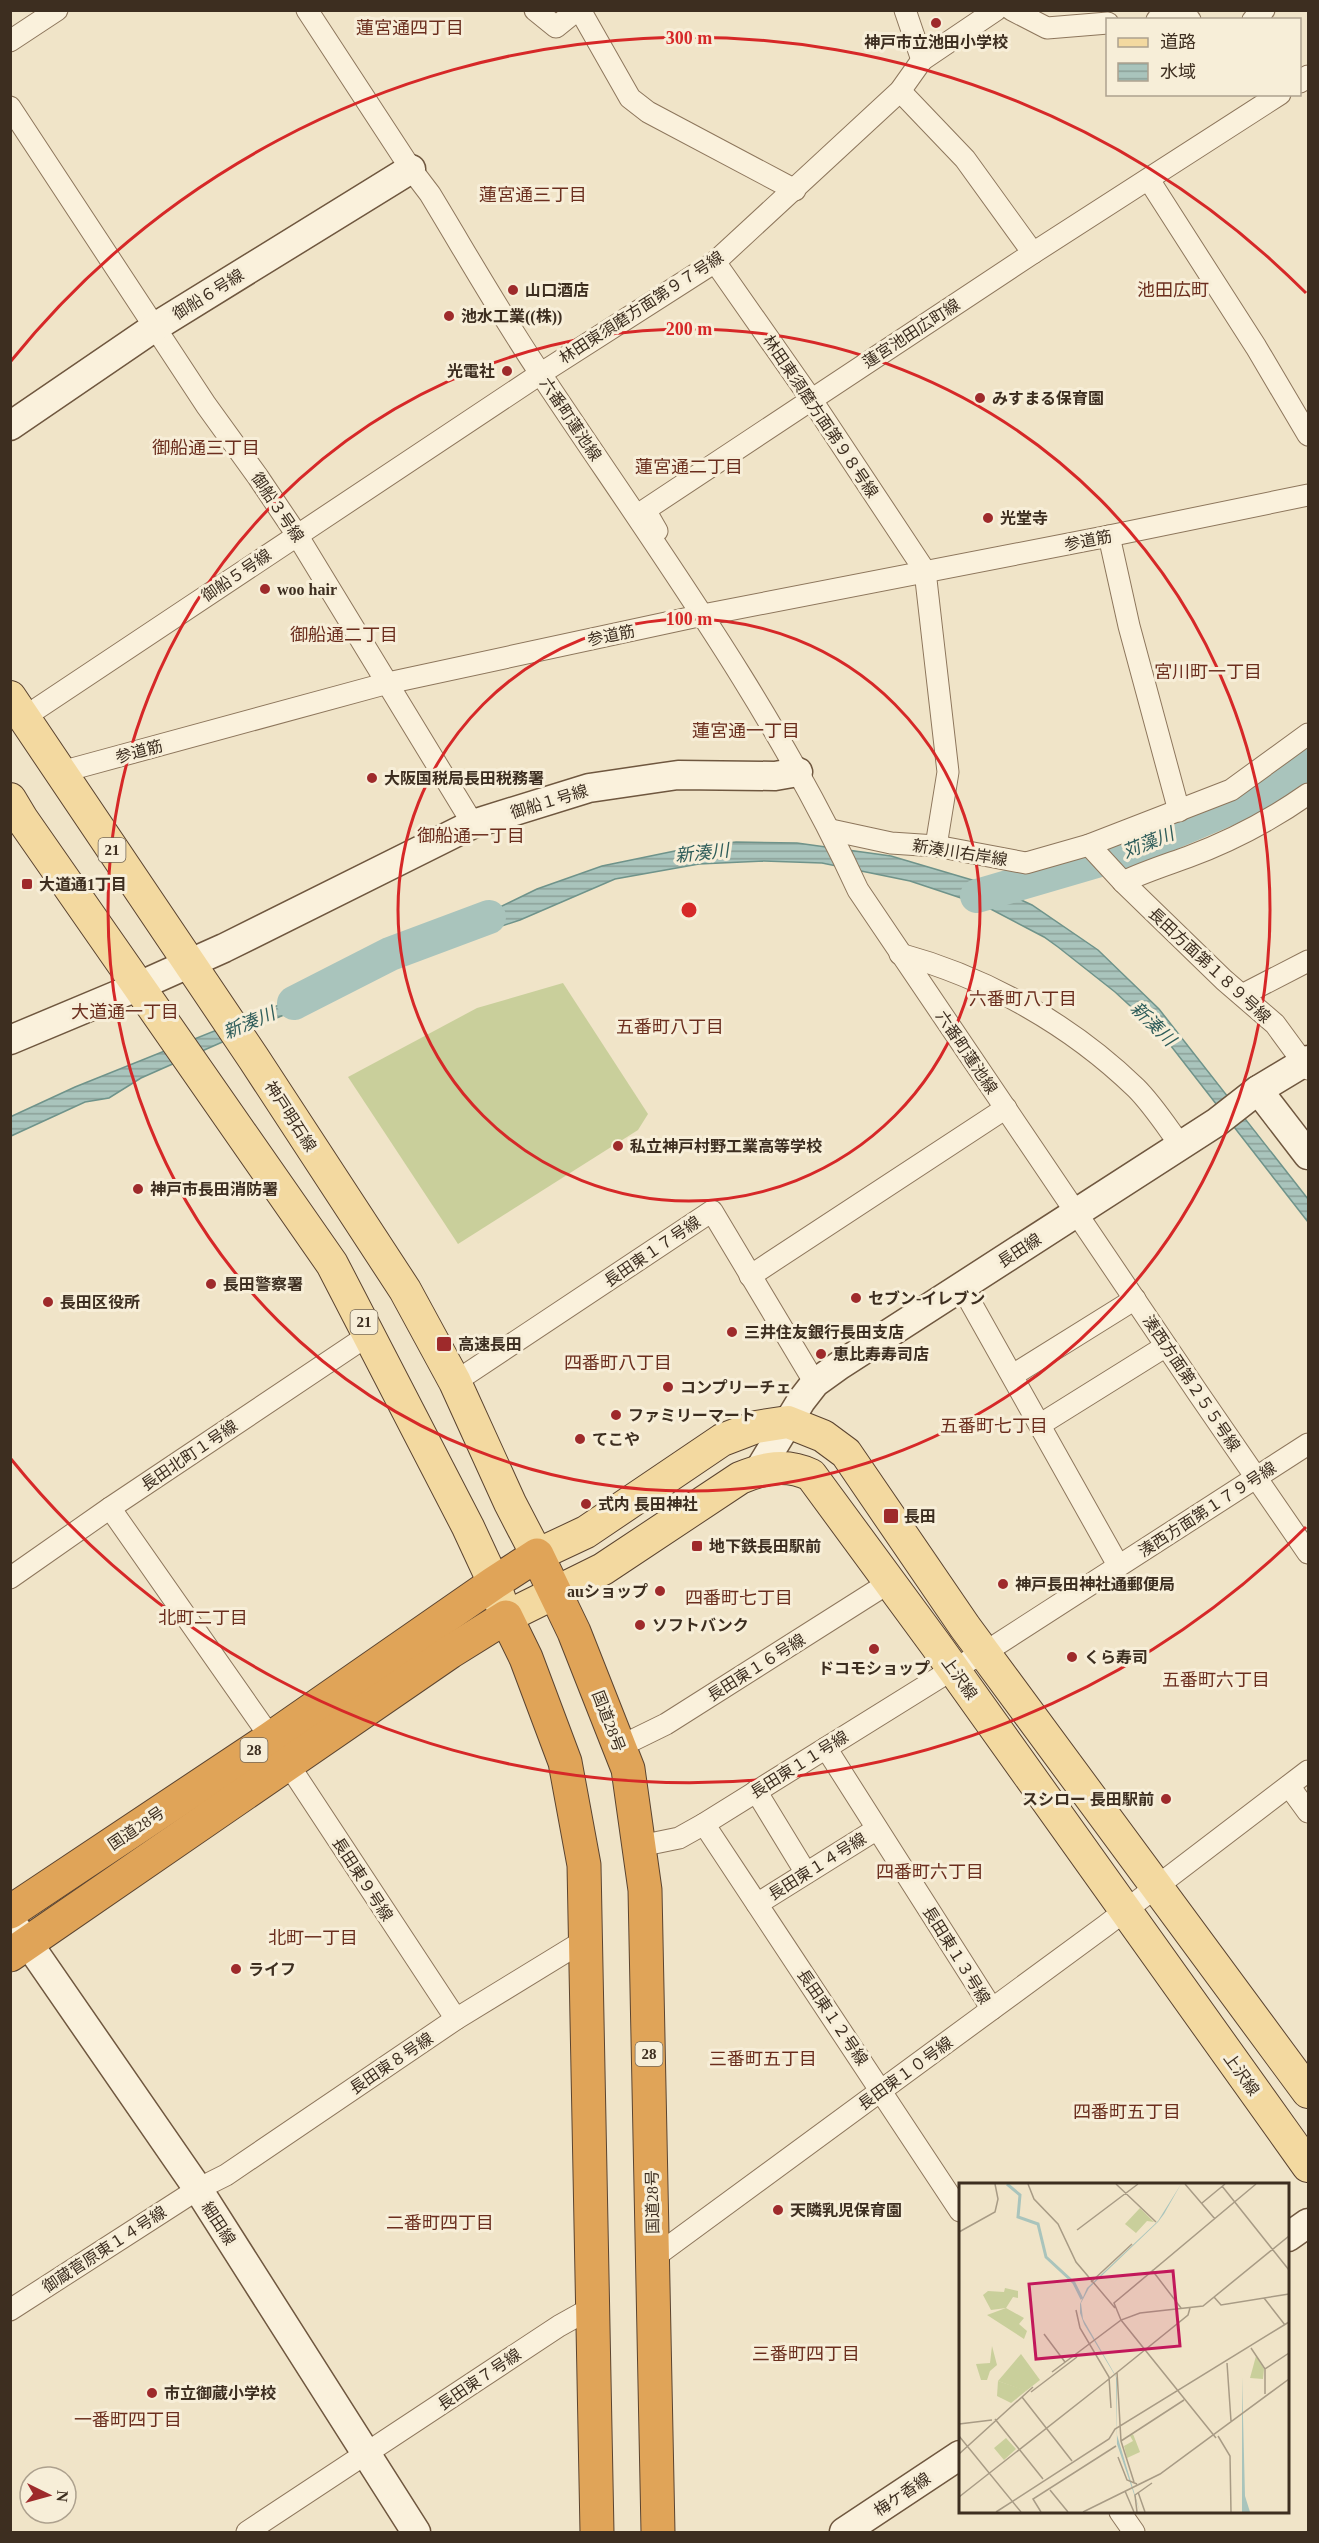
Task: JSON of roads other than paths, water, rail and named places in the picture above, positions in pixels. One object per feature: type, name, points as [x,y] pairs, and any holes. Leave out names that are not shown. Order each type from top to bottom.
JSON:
[{"type":"highway","name":"国道28号","points":[[10,1912],[271,1738],[537,1555],[574,1632],[628,1769],[640,1846],[645,1890],[658,2532]]},
{"type":"highway","name":"国道28号","points":[[16,1940],[288,1766],[450,1652],[506,1617]]},
{"type":"highway","points":[[506,1617],[526,1658],[565,1762],[584,1865],[597,2532]]},
{"type":"main road","name":"神戸明石線","points":[[17,707],[194,974],[254,1059],[405,1290],[455,1382],[510,1503],[537,1555]]},
{"type":"main road","name":"21","points":[[14,815],[146,996],[332,1264],[468,1527],[494,1583],[506,1617]]},
{"type":"main road","points":[[537,1555],[586,1532],[722,1440],[756,1427],[788,1422],[823,1436],[846,1453],[984,1653],[1308,2092]]},
{"type":"main road","name":"上沢線","points":[[506,1617],[603,1569],[740,1478],[759,1470],[789,1468],[811,1474],[953,1668],[1308,2166]]},
{"type":"street","points":[[10,41],[57,10]]},
{"type":"street","name":"六番町蓮池線","points":[[307,10],[436,204],[540,374],[703,615],[831,830],[858,890],[1078,1213]]},
{"type":"street","points":[[535,10],[556,27],[579,10],[630,98],[648,112],[795,190]]},
{"type":"street","points":[[905,10],[922,60],[996,10]]},
{"type":"street","points":[[1012,10],[1047,28],[1106,23]]},
{"type":"street","name":"林田東須磨方面第９７号線","points":[[540,374],[715,262],[900,91],[922,60]]},
{"type":"street","points":[[900,91],[965,159],[1033,253]]},
{"type":"street","name":"蓮宮池田広町線","points":[[703,615],[645,510],[1033,253],[1277,96]]},
{"type":"street","name":"御船３号線","points":[[10,107],[206,405],[297,535],[473,824]]},
{"type":"street","name":"御船６号線","points":[[10,426],[155,327],[411,169]]},
{"type":"street","points":[[1149,180],[1256,347],[1308,435]]},
{"type":"street","name":"林田東須磨方面第９８号線","points":[[715,262],[811,399],[925,571]]},
{"type":"street","name":"御船５号線","points":[[17,707],[297,535],[540,374]]},
{"type":"street","name":"参道筋","points":[[61,772],[388,683],[703,615],[1308,495]]},
{"type":"street","points":[[1109,536],[1130,626],[1179,811]]},
{"type":"street","points":[[925,571],[948,772],[936,846]]},
{"type":"street","name":"新湊川右岸線","points":[[831,830],[891,843],[936,846],[1026,863],[1089,845],[1231,790],[1308,734]]},
{"type":"street","name":"御船１号線","points":[[10,1040],[146,996],[194,974],[473,824],[589,788],[678,775],[775,776],[798,772]]},
{"type":"street","points":[[1117,876],[1187,857],[1244,833],[1308,794]]},
{"type":"street","name":"長田方面第１８９号線","points":[[1089,845],[1117,876],[1275,1024],[1307,1064]]},
{"type":"street","points":[[900,954],[931,962],[1027,1005],[1087,1045],[1137,1090],[1181,1146]]},
{"type":"street","points":[[1242,995],[1308,961]]},
{"type":"street","name":"長田線","points":[[759,1470],[815,1383],[1181,1146],[1258,1090],[1307,1064]]},
{"type":"street","points":[[1258,1090],[1308,1155]]},
{"type":"street","points":[[750,1276],[1006,1108]]},
{"type":"street","name":"長田東１７号線","points":[[455,1382],[712,1211],[815,1383]]},
{"type":"street","name":"湊西方面第２５５号線","points":[[1078,1213],[1308,1553]]},
{"type":"street","points":[[962,1287],[1041,1424],[1118,1565]]},
{"type":"street","points":[[1013,1375],[1135,1299]]},
{"type":"street","name":"長田北町１号線","points":[[10,1578],[110,1508],[370,1334]]},
{"type":"street","points":[[1041,1424],[1166,1346]]},
{"type":"street","name":"湊西方面第１７９号線","points":[[984,1653],[1255,1476],[1308,1444]]},
{"type":"street","name":"長田東９号線","points":[[110,1508],[271,1738],[456,2019]]},
{"type":"street","name":"長田東１６号線","points":[[619,1747],[666,1724],[890,1582]]},
{"type":"street","name":"長田東１１号線","points":[[640,1846],[679,1838],[704,1824],[953,1668],[984,1653]]},
{"type":"street","name":"長田東１３号線","points":[[826,1748],[992,2009]]},
{"type":"street","name":"長田東１０号線","points":[[653,2258],[1125,1911],[1308,1771]]},
{"type":"street","points":[[1289,1786],[1308,1812]]},
{"type":"street","points":[[756,1791],[806,1873]]},
{"type":"street","name":"長田東１２号線","points":[[704,1824],[959,2209]]},
{"type":"street","name":"長田東１４号線","points":[[758,1904],[877,1829]]},
{"type":"street","name":"細田線","points":[[16,1940],[198,2189],[416,2532]]},
{"type":"street","name":"長田東８号線","points":[[198,2189],[226,2175],[456,2019],[585,1940]]},
{"type":"street","name":"御蔵菅原東１４号線","points":[[10,2310],[198,2189]]},
{"type":"street","points":[[1289,2236],[1308,2223]]},
{"type":"street","name":"長田東７号線","points":[[247,2532],[559,2326],[593,2307]]},
{"type":"street","name":"梅ケ香線","points":[[844,2532],[959,2456]]},
{"type":"street","points":[[1121,2513],[1134,2532]]},
{"type":"water","points":[[736,842],[797,843],[891,856],[989,885],[1032,905],[1098,950],[1159,1009],[1308,1199],[1308,1222],[1164,1037],[1115,992],[1058,947],[1044,937],[985,906],[910,881],[822,863],[764,861],[699,864],[615,879],[520,920],[472,936],[279,1017],[141,1078],[109,1098],[85,1102],[11,1136],[10,1117],[75,1087],[391,960],[537,889],[602,866],[699,846]]},
{"type":"waterway","name":"苅藻川","points":[[977,896],[1124,853],[1275,789],[1308,764]]},
{"type":"waterway","name":"新湊川","points":[[294,1003],[390,954],[489,917]]},
{"type":"place","name":"神戸市立池田小学校","points":[[936,23]]},
{"type":"place","name":"山口酒店","points":[[513,290]]},
{"type":"place","name":"池水工業((株))","points":[[449,316]]},
{"type":"place","name":"光電社","points":[[507,371]]},
{"type":"place","name":"みすまる保育園","points":[[980,398]]},
{"type":"place","name":"光堂寺","points":[[988,518]]},
{"type":"place","name":"woo hair","points":[[265,589]]},
{"type":"place","name":"大阪国税局長田税務署","points":[[372,778]]},
{"type":"place","name":"大道通1丁目","points":[[27,884]]},
{"type":"place","name":"私立神戸村野工業高等学校","points":[[618,1146]]},
{"type":"place","name":"神戸市長田消防署","points":[[138,1189]]},
{"type":"place","name":"長田警察署","points":[[211,1284]]},
{"type":"place","name":"セブン-イレブン","points":[[856,1298]]},
{"type":"place","name":"長田区役所","points":[[48,1302]]},
{"type":"place","name":"三井住友銀行長田支店","points":[[732,1332]]},
{"type":"place","name":"高速長田","points":[[444,1344]]},
{"type":"place","name":"恵比寿寿司店","points":[[821,1354]]},
{"type":"place","name":"コンプリーチェ","points":[[668,1387]]},
{"type":"place","name":"ファミリーマート","points":[[616,1415]]},
{"type":"place","name":"てこや","points":[[580,1439]]},
{"type":"place","name":"式内 長田神社","points":[[586,1504]]},
{"type":"place","name":"長田","points":[[891,1516]]},
{"type":"place","name":"地下鉄長田駅前","points":[[697,1546]]},
{"type":"place","name":"神戸長田神社通郵便局","points":[[1003,1584]]},
{"type":"place","name":"auショップ","points":[[660,1591]]},
{"type":"place","name":"ソフトバンク","points":[[640,1625]]},
{"type":"place","name":"ドコモショップ","points":[[874,1649]]},
{"type":"place","name":"くら寿司","points":[[1072,1657]]},
{"type":"place","name":"スシロー 長田駅前","points":[[1166,1799]]},
{"type":"place","name":"ライフ","points":[[236,1969]]},
{"type":"place","name":"天隣乳児保育園","points":[[778,2210]]},
{"type":"place","name":"市立御蔵小学校","points":[[152,2393]]},
{"type":"district","name":"蓮宮通四丁目","points":[[410,28]]},
{"type":"district","name":"蓮宮通三丁目","points":[[533,195]]},
{"type":"district","name":"池田広町","points":[[1173,290]]},
{"type":"district","name":"御船通三丁目","points":[[206,448]]},
{"type":"district","name":"蓮宮通二丁目","points":[[689,467]]},
{"type":"district","name":"御船通二丁目","points":[[344,635]]},
{"type":"district","name":"宮川町一丁目","points":[[1208,672]]},
{"type":"district","name":"蓮宮通一丁目","points":[[746,731]]},
{"type":"district","name":"御船通一丁目","points":[[471,836]]},
{"type":"district","name":"六番町八丁目","points":[[1023,999]]},
{"type":"district","name":"大道通一丁目","points":[[125,1012]]},
{"type":"district","name":"五番町八丁目","points":[[670,1027]]},
{"type":"district","name":"四番町八丁目","points":[[618,1363]]},
{"type":"district","name":"五番町七丁目","points":[[994,1426]]},
{"type":"district","name":"四番町七丁目","points":[[739,1598]]},
{"type":"district","name":"北町二丁目","points":[[203,1618]]},
{"type":"district","name":"五番町六丁目","points":[[1216,1680]]},
{"type":"district","name":"四番町六丁目","points":[[930,1872]]},
{"type":"district","name":"北町一丁目","points":[[313,1938]]},
{"type":"district","name":"三番町五丁目","points":[[763,2059]]},
{"type":"district","name":"四番町五丁目","points":[[1127,2112]]},
{"type":"district","name":"二番町四丁目","points":[[440,2223]]},
{"type":"district","name":"三番町四丁目","points":[[806,2354]]},
{"type":"district","name":"一番町四丁目","points":[[128,2420]]}]
